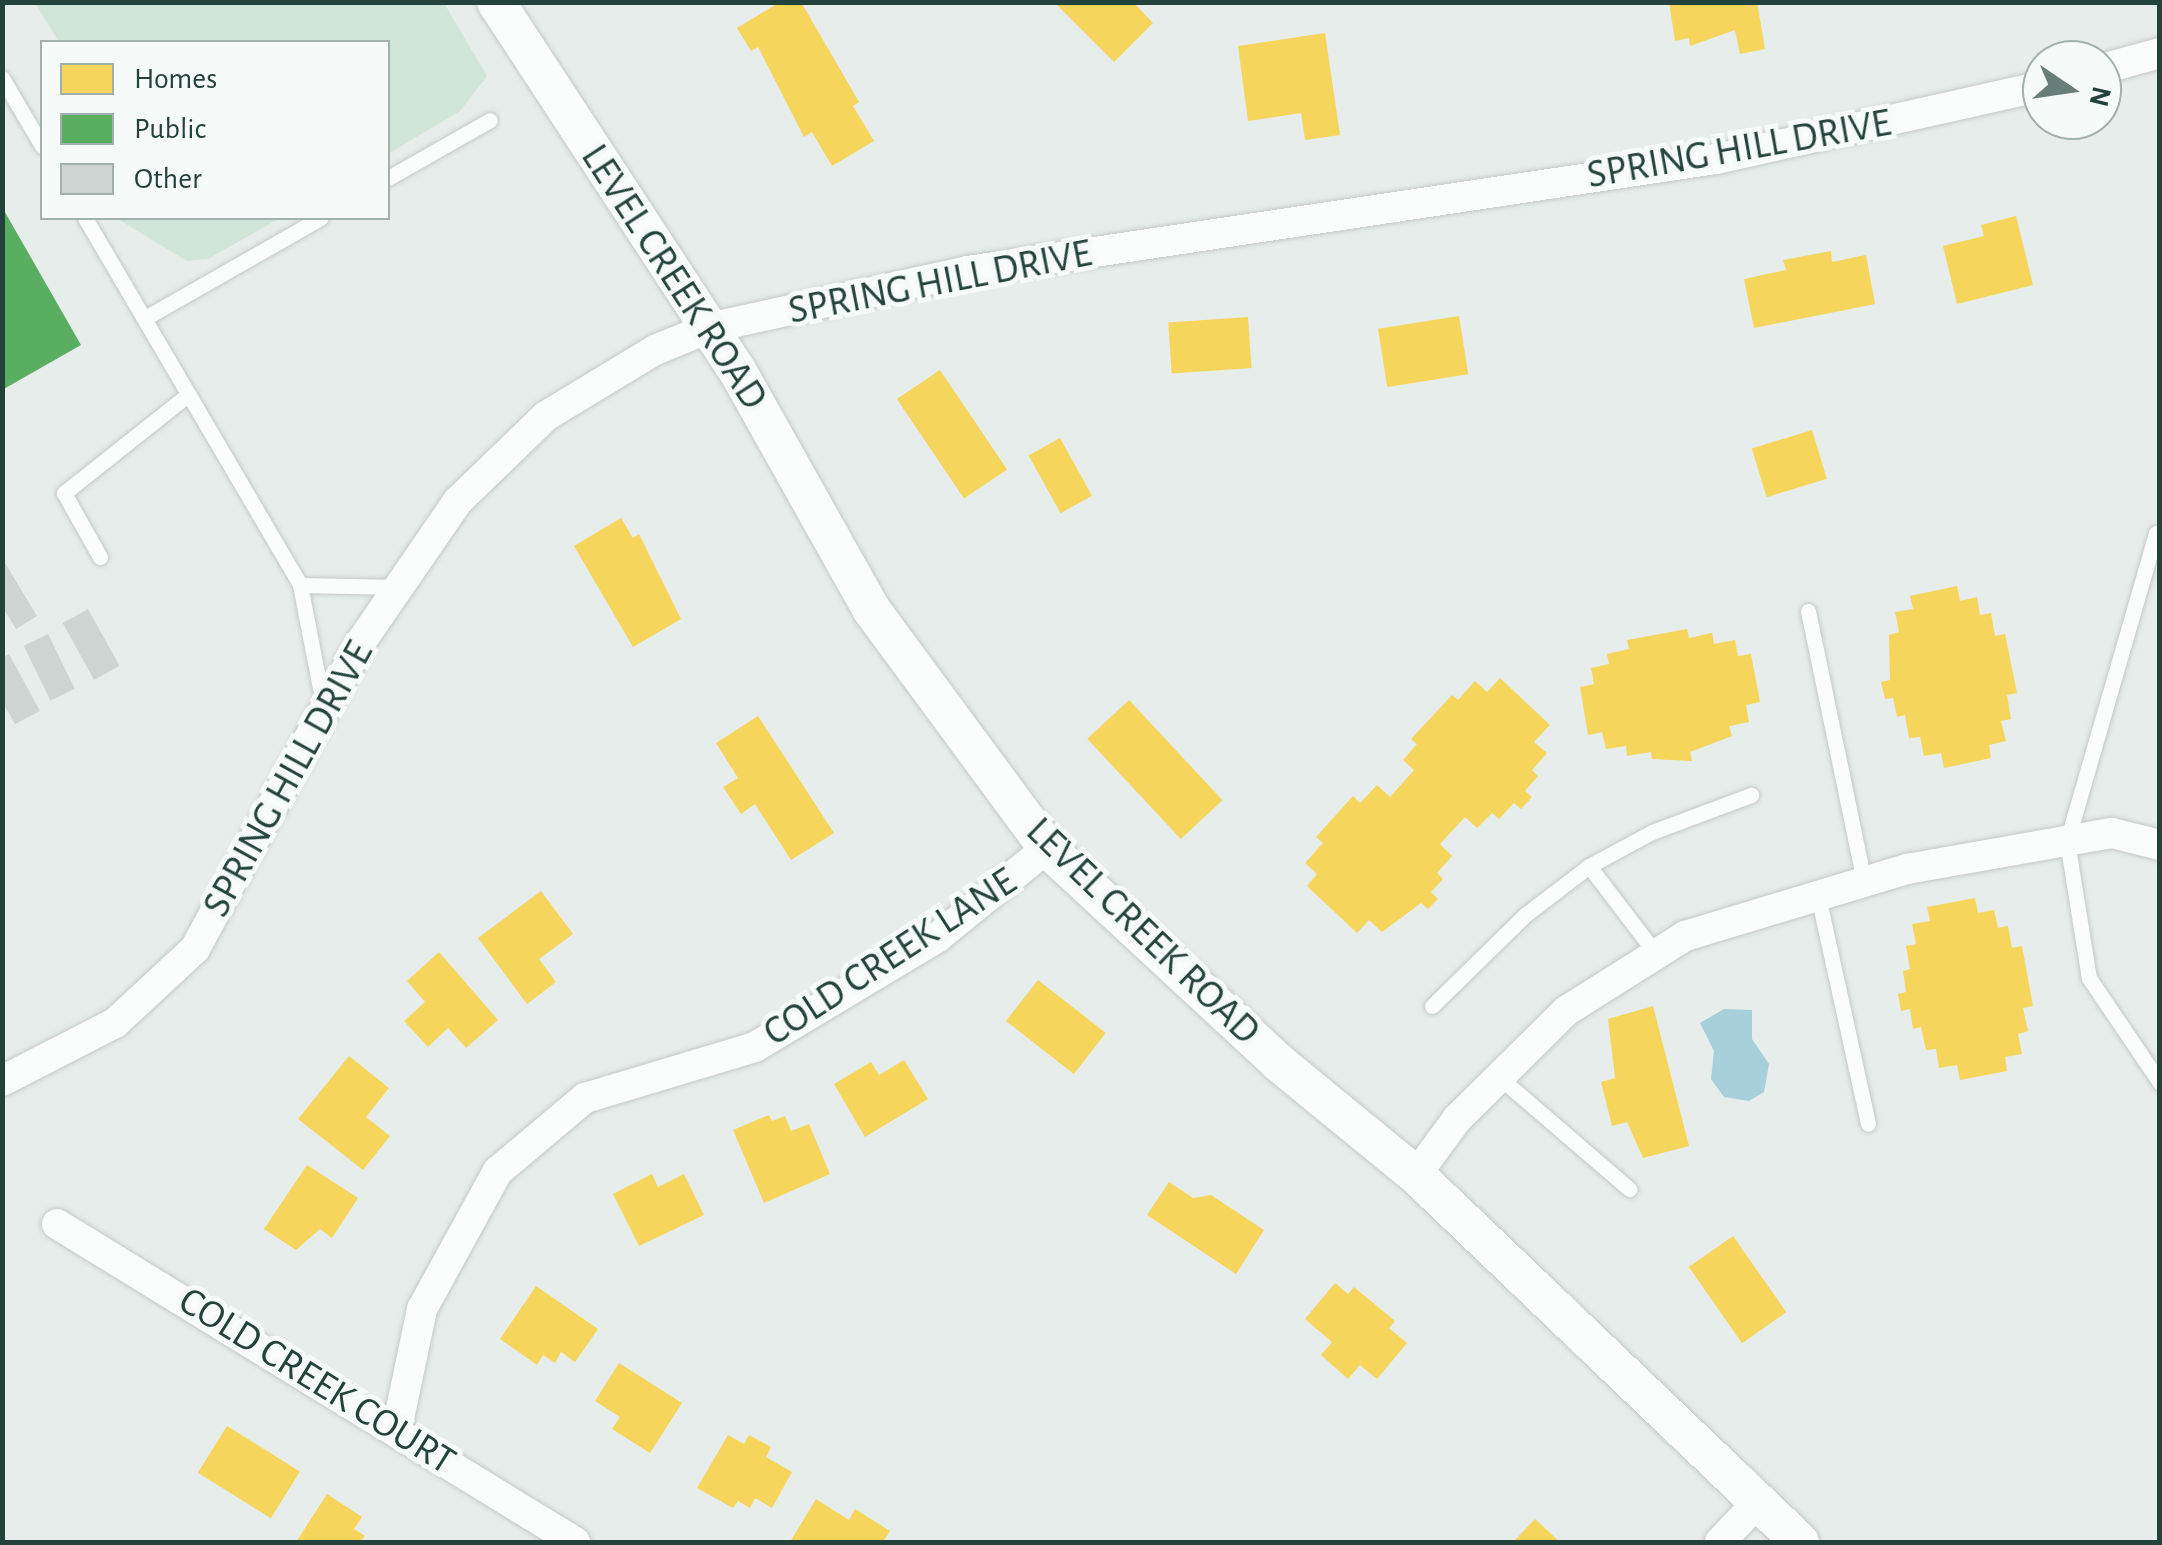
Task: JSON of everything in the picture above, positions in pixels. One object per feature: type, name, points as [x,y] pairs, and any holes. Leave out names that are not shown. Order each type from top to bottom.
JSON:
[{"type":"street","name":"LEVEL CREEK ROAD","points":[[496,2],[709,328],[871,608],[1048,848],[1279,1063],[1416,1175],[1800,1542]]},
{"type":"street","points":[[2122,64],[2160,53]]},
{"type":"street","name":"SPRING HILL DRIVE","points":[[2,1082],[115,1023],[194,948],[324,708],[399,586],[458,502],[546,416],[655,350],[709,328],[968,271],[1716,159],[2022,90]]},
{"type":"street","points":[[1416,1175],[1457,1119],[1566,1010],[1685,936],[1864,882],[2067,841],[2112,834],[2160,846]]},
{"type":"street","name":"COLD CREEK LANE","points":[[397,1428],[422,1309],[498,1171],[585,1098],[755,1047],[938,937],[1048,848]]},
{"type":"street","name":"COLD CREEK COURT","points":[[57,1224],[397,1428],[575,1542]]},
{"type":"street","points":[[1720,1542],[1758,1502]]},
{"type":"lane","points":[[2,78],[40,143]]},
{"type":"lane","points":[[390,177],[490,120]]},
{"type":"lane","points":[[86,220],[300,585],[324,708]]},
{"type":"lane","points":[[145,318],[316,220]]},
{"type":"lane","points":[[100,557],[64,493],[189,394]]},
{"type":"lane","points":[[2156,532],[2067,841],[2089,978],[2160,1082]]},
{"type":"lane","points":[[300,585],[399,586]]},
{"type":"lane","points":[[1808,611],[1864,882]]},
{"type":"lane","points":[[1432,1006],[1525,915],[1588,866],[1652,832],[1751,796]]},
{"type":"lane","points":[[1588,866],[1656,954]]},
{"type":"lane","points":[[1818,896],[1868,1124]]},
{"type":"lane","points":[[1499,1077],[1630,1189]]},
{"type":"green space","points":[[35,3],[444,3],[487,76],[460,111],[390,153],[390,40],[58,40]]},
{"type":"green space","points":[[119,220],[276,220],[208,259],[187,261]]},
{"type":"water","points":[[1724,1009],[1752,1010],[1752,1039],[1769,1064],[1764,1092],[1749,1101],[1724,1097],[1711,1079],[1714,1051],[1700,1023]]},
{"type":"building: Homes","points":[[780,2],[801,2],[859,102],[853,106],[874,141],[832,166],[812,132],[804,137],[758,47],[751,51],[737,28]]},
{"type":"building: Homes","points":[[1054,2],[1133,2],[1153,23],[1114,62]]},
{"type":"building: Homes","points":[[1669,2],[1757,2],[1765,49],[1740,54],[1735,30],[1690,46],[1689,38],[1675,41]]},
{"type":"building: Homes","points":[[1325,33],[1340,135],[1305,140],[1301,113],[1248,121],[1238,46]]},
{"type":"building: Homes","points":[[2016,216],[2033,285],[1957,304],[1943,246],[1984,236],[1981,225]]},
{"type":"building: Homes","points":[[1831,251],[1832,262],[1866,255],[1875,304],[1754,328],[1744,279],[1786,270],[1783,260]]},
{"type":"building: Homes","points":[[1459,316],[1468,374],[1387,387],[1378,329]]},
{"type":"building: Homes","points":[[1248,317],[1252,368],[1172,373],[1168,323]]},
{"type":"building: Homes","points":[[940,370],[1007,469],[964,499],[897,399]]},
{"type":"building: Homes","points":[[1812,430],[1827,479],[1767,497],[1752,448]]},
{"type":"building: Homes","points":[[1060,438],[1092,496],[1061,513],[1029,455]]},
{"type":"building: Homes","points":[[621,518],[633,538],[639,534],[681,619],[633,647],[574,546]]},
{"type":"building: Homes","points":[[1957,586],[1960,601],[1977,597],[1980,615],[1991,613],[1995,636],[2005,634],[2017,693],[2007,695],[2011,719],[2001,721],[2006,741],[1989,745],[1991,758],[1944,768],[1941,753],[1924,756],[1920,737],[1909,738],[1905,715],[1897,717],[1893,698],[1885,699],[1881,682],[1890,680],[1889,635],[1899,632],[1895,612],[1913,609],[1910,596]]},
{"type":"building: Homes","points":[[1687,629],[1689,638],[1712,633],[1714,644],[1735,640],[1738,656],[1751,654],[1760,702],[1746,705],[1749,722],[1729,726],[1732,736],[1690,752],[1692,761],[1652,759],[1651,752],[1627,756],[1626,746],[1606,749],[1602,732],[1588,735],[1580,687],[1594,684],[1591,668],[1609,664],[1607,654],[1629,649],[1627,640]]},
{"type":"building: Homes","points":[[1500,678],[1550,725],[1534,742],[1547,753],[1532,770],[1538,776],[1525,791],[1532,797],[1521,809],[1514,803],[1499,819],[1492,813],[1477,828],[1465,817],[1440,844],[1452,856],[1437,873],[1443,879],[1431,892],[1438,899],[1428,909],[1421,903],[1382,932],[1369,920],[1357,933],[1307,886],[1317,874],[1305,863],[1323,843],[1316,837],[1353,796],[1360,803],[1377,785],[1390,797],[1414,770],[1403,760],[1417,744],[1411,739],[1452,695],[1458,700],[1475,681],[1487,692]]},
{"type":"building: Homes","points":[[1129,700],[1222,800],[1181,839],[1087,739]]},
{"type":"building: Homes","points":[[758,716],[834,833],[791,860],[755,804],[741,814],[723,787],[738,778],[716,743]]},
{"type":"building: Homes","points":[[541,891],[573,934],[539,959],[556,982],[527,1004],[478,938]]},
{"type":"building: Homes","points":[[1975,898],[1978,913],[1994,910],[1998,928],[2008,926],[2012,948],[2022,946],[2033,1006],[2023,1008],[2028,1031],[2018,1034],[2022,1054],[2005,1057],[2007,1071],[1960,1080],[1957,1065],[1939,1068],[1936,1049],[1926,1050],[1921,1027],[1913,1029],[1910,1009],[1901,1011],[1898,994],[1906,992],[1903,971],[1910,969],[1906,946],[1916,944],[1912,924],[1930,921],[1927,907]]},
{"type":"building: Homes","points":[[439,952],[498,1020],[466,1048],[448,1028],[428,1047],[404,1021],[425,1002],[407,981]]},
{"type":"building: Homes","points":[[1038,980],[1106,1033],[1074,1074],[1006,1021]]},
{"type":"building: Homes","points":[[1653,1006],[1689,1146],[1643,1158],[1627,1122],[1612,1126],[1601,1082],[1615,1078],[1608,1019]]},
{"type":"building: Homes","points":[[349,1056],[389,1088],[366,1117],[390,1136],[363,1170],[298,1119]]},
{"type":"building: Homes","points":[[904,1060],[928,1099],[865,1137],[834,1084],[871,1062],[879,1075]]},
{"type":"building: Homes","points":[[769,1115],[772,1121],[785,1116],[791,1131],[809,1124],[830,1174],[764,1203],[733,1130]]},
{"type":"building: Homes","points":[[307,1165],[358,1198],[332,1238],[320,1229],[296,1250],[264,1229]]},
{"type":"building: Homes","points":[[652,1174],[658,1187],[684,1174],[704,1215],[639,1246],[613,1194]]},
{"type":"building: Homes","points":[[1169,1182],[1193,1198],[1211,1195],[1264,1230],[1236,1274],[1147,1215]]},
{"type":"building: Homes","points":[[1733,1236],[1786,1312],[1742,1343],[1689,1267]]},
{"type":"building: Homes","points":[[1335,1283],[1348,1294],[1354,1287],[1395,1321],[1389,1328],[1407,1343],[1377,1379],[1360,1365],[1348,1379],[1321,1355],[1332,1342],[1305,1319]]},
{"type":"building: Homes","points":[[536,1286],[598,1329],[575,1362],[561,1352],[555,1363],[543,1355],[537,1365],[500,1339]]},
{"type":"building: Homes","points":[[619,1363],[682,1403],[650,1453],[612,1429],[620,1417],[595,1401]]},
{"type":"building: Homes","points":[[227,1426],[300,1472],[271,1518],[198,1473]]},
{"type":"building: Homes","points":[[728,1435],[744,1444],[749,1435],[771,1447],[766,1457],[792,1472],[772,1508],[755,1498],[750,1508],[738,1501],[733,1508],[697,1488]]},
{"type":"building: Homes","points":[[327,1494],[362,1517],[354,1529],[365,1536],[360,1542],[296,1542]]},
{"type":"building: Homes","points":[[816,1499],[849,1520],[855,1509],[890,1531],[883,1542],[790,1542]]},
{"type":"building: Homes","points":[[1535,1519],[1560,1542],[1513,1542]]},
{"type":"building: Public","points":[[2,207],[81,345],[2,390]]},
{"type":"building: Other","points":[[2,558],[37,616],[16,629],[2,606]]},
{"type":"building: Other","points":[[88,609],[120,666],[94,680],[63,623]]},
{"type":"building: Other","points":[[48,634],[75,689],[50,701],[24,646]]},
{"type":"building: Other","points":[[9,654],[40,711],[15,724],[2,701],[2,658]]}]
